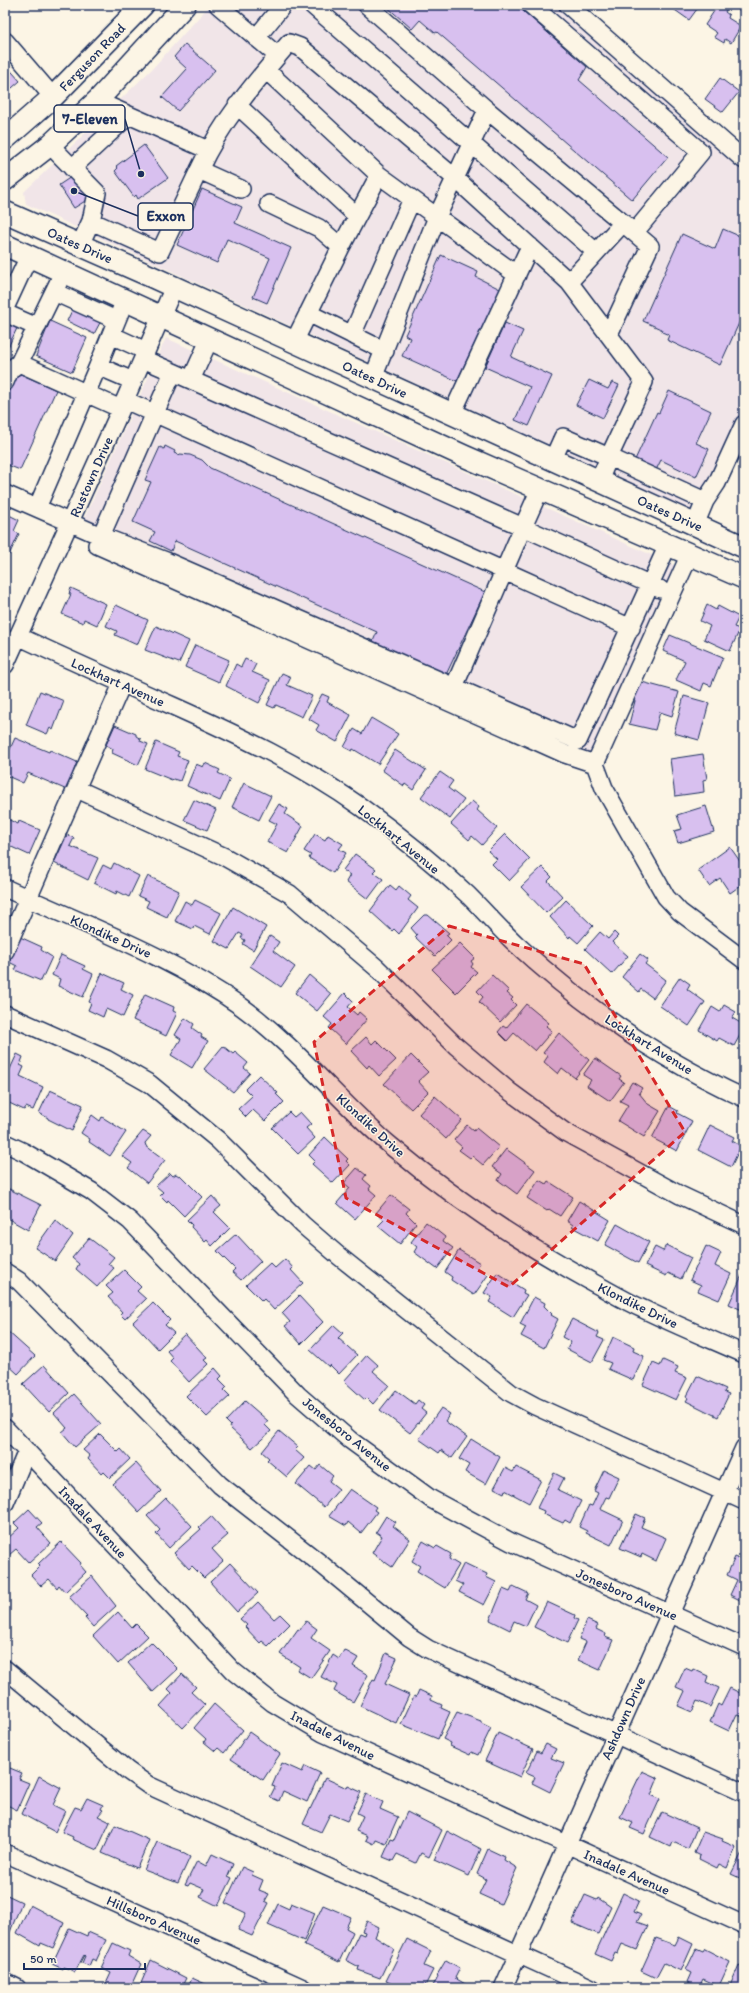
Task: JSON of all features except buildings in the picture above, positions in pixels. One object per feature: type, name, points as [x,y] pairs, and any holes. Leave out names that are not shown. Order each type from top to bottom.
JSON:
[{"type":"main road","name":"Ferguson Road","points":[[5,139],[53,97],[142,5]]},
{"type":"main road","points":[[5,180],[50,145],[97,100],[186,5]]},
{"type":"main road","name":"Oates Drive","points":[[5,212],[80,244],[744,547]]},
{"type":"main road","points":[[5,245],[210,338],[359,408],[744,578]]},
{"type":"main road","points":[[359,408],[373,378]]},
{"type":"main road","points":[[540,489],[553,460]]},
{"type":"street","points":[[219,5],[278,56]]},
{"type":"street","points":[[256,38],[283,5]]},
{"type":"street","points":[[312,5],[596,252]]},
{"type":"street","points":[[367,5],[487,110],[650,246],[609,334]]},
{"type":"street","points":[[531,5],[702,152],[629,228],[596,252],[569,282]]},
{"type":"street","points":[[568,5],[744,160]]},
{"type":"street","points":[[5,41],[53,97]]},
{"type":"street","points":[[150,276],[208,150],[237,105],[289,43],[300,47],[455,178],[569,282],[644,382],[599,481]]},
{"type":"street","points":[[266,70],[379,175],[517,275]]},
{"type":"street","points":[[97,100],[128,116],[208,150]]},
{"type":"street","points":[[237,105],[357,216]]},
{"type":"street","points":[[373,378],[437,217],[487,110]]},
{"type":"street","points":[[72,168],[128,116]]},
{"type":"street","points":[[50,145],[97,193],[91,220],[80,244]]},
{"type":"street","points":[[199,170],[241,189]]},
{"type":"street","points":[[294,342],[341,247],[379,175]]},
{"type":"street","points":[[352,335],[412,199]]},
{"type":"street","points":[[269,204],[319,228],[341,247]]},
{"type":"street","points":[[91,220],[160,252]]},
{"type":"street","points":[[452,414],[530,246]]},
{"type":"street","points":[[5,308],[29,256]]},
{"type":"street","points":[[5,382],[10,370],[19,363],[64,272]]},
{"type":"street","name":"Rustown Drive","points":[[5,665],[70,523],[174,288]]},
{"type":"street","points":[[54,292],[114,327],[145,355],[173,372],[672,594]]},
{"type":"street","points":[[37,508],[125,300]]},
{"type":"street","points":[[5,312],[37,327]]},
{"type":"street","points":[[308,313],[385,351]]},
{"type":"street","points":[[191,380],[210,338]]},
{"type":"street","points":[[19,363],[86,393],[154,413],[631,628]]},
{"type":"street","points":[[98,366],[133,381]]},
{"type":"street","points":[[173,372],[97,545],[565,754],[595,764]]},
{"type":"street","points":[[695,525],[705,501],[717,483],[744,424]]},
{"type":"street","points":[[553,460],[564,436],[705,501]]},
{"type":"street","points":[[454,687],[540,489]]},
{"type":"street","points":[[5,494],[101,536],[166,561],[578,741],[668,545]]},
{"type":"street","points":[[690,554],[595,764],[604,788],[666,897],[680,912],[744,960]]},
{"type":"street","name":"Lockhart Avenue","points":[[18,636],[251,741],[300,768],[360,806],[411,845],[467,895],[518,945],[593,1008],[647,1046],[721,1088],[744,1098]]},
{"type":"street","points":[[5,951],[122,684]]},
{"type":"street","points":[[76,789],[223,856],[290,894],[378,968],[456,1046],[515,1096],[565,1132],[680,1195],[744,1225]]},
{"type":"street","name":"Klondike Drive","points":[[5,888],[162,959],[242,1007],[287,1044],[353,1112],[391,1146],[489,1221],[551,1260],[641,1308],[744,1354]]},
{"type":"street","points":[[5,1014],[106,1059],[150,1084],[218,1140],[303,1225],[340,1257],[511,1393],[535,1406],[744,1501]]},
{"type":"street","name":"Jonesboro Avenue","points":[[5,1143],[24,1152],[90,1191],[130,1222],[298,1394],[350,1440],[432,1499],[511,1542],[744,1647]]},
{"type":"street","points":[[5,1272],[25,1287],[220,1484],[321,1564],[409,1637],[428,1649],[744,1793]]},
{"type":"street","name":"Inadale Avenue","points":[[5,1428],[232,1671],[273,1703],[322,1733],[744,1925]]},
{"type":"street","name":"Ashdown Drive","points":[[503,1988],[744,1448]]},
{"type":"street","points":[[5,1503],[27,1451]]},
{"type":"street","points":[[5,1669],[128,1771],[148,1785],[592,1988]]},
{"type":"street","name":"Hillsboro Avenue","points":[[5,1853],[303,1988]]},
{"type":"street","points":[[5,1982],[17,1988]]},
{"type":"highlighted area","points":[[449,926],[584,964],[685,1132],[509,1287],[346,1198],[314,1042]]},
{"type":"shaded area","points":[[210,5],[558,5],[744,168],[744,407],[696,513],[26,204],[24,192],[151,70]]},
{"type":"shaded area","points":[[166,338],[683,569],[600,752],[579,756],[78,532]]},
{"type":"place","name":"7-Eleven","points":[[141,174]]},
{"type":"place","name":"Exxon","points":[[74,191]]}]
